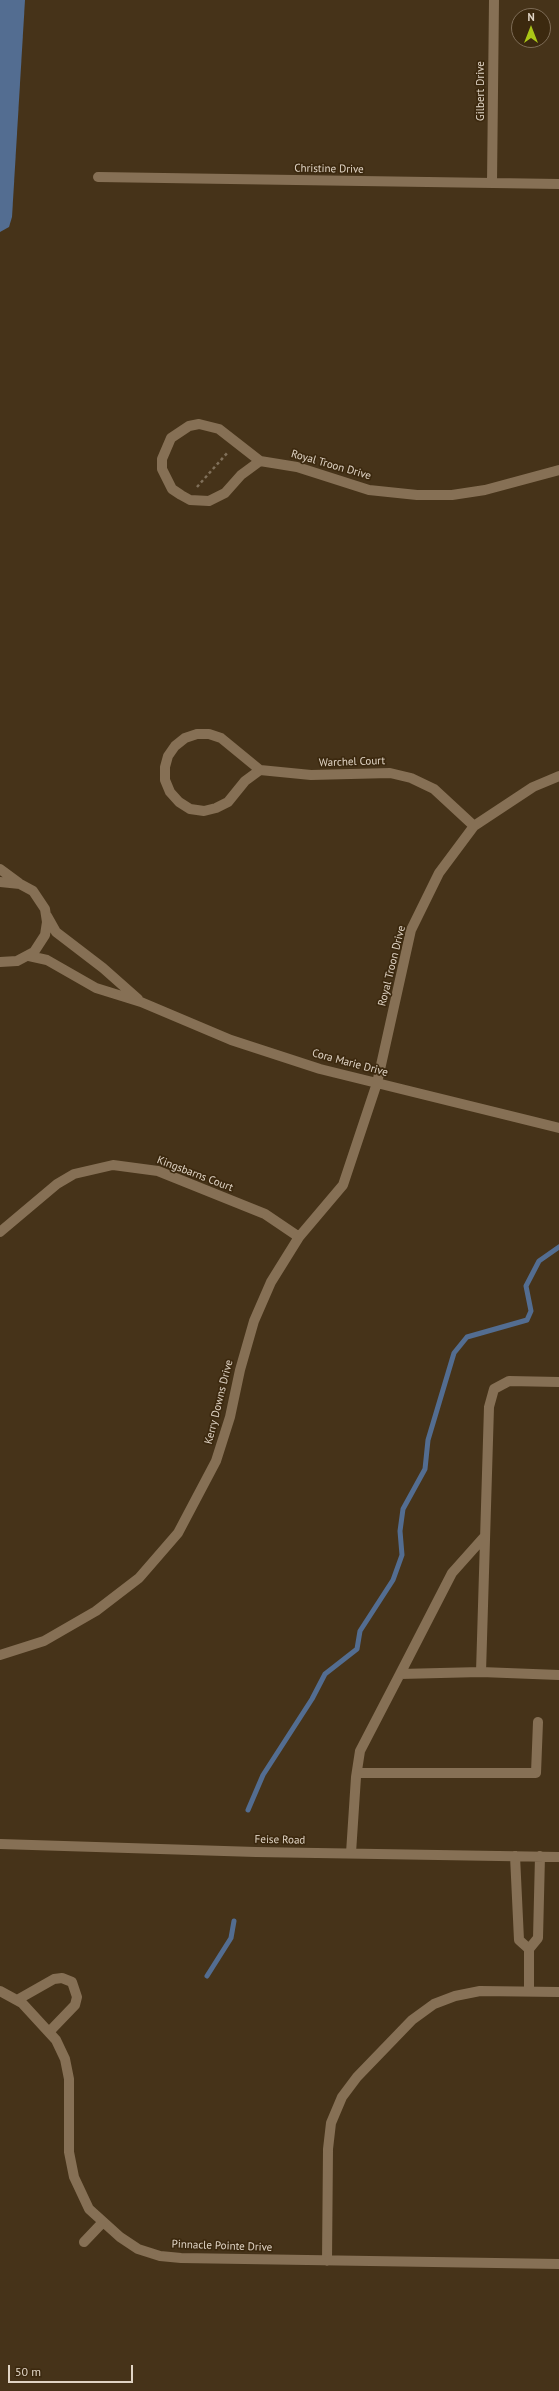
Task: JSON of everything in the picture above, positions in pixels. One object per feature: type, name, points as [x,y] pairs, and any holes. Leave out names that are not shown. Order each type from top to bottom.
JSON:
[{"type":"street","name":"Gilbert Drive","points":[[492,183],[494,0]]},
{"type":"street","name":"Christine Drive","points":[[98,177],[559,184]]},
{"type":"street","points":[[199,424],[219,429],[260,461],[250,467],[225,493],[209,501],[188,498],[172,489],[162,470],[162,459],[171,438],[188,426],[199,424]]},
{"type":"street","name":"Royal Troon Drive","points":[[260,461],[296,467],[370,490],[417,495],[452,494],[485,490],[559,470]]},
{"type":"street","points":[[197,734],[209,734],[221,738],[260,770],[245,781],[228,802],[216,808],[204,811],[190,809],[175,797],[166,780],[165,767],[168,756],[175,746],[185,738],[197,734]]},
{"type":"street","name":"Warchel Court","points":[[260,770],[311,775],[390,773],[411,778],[434,788],[474,826]]},
{"type":"street","name":"Royal Troon Drive","points":[[377,1083],[412,930],[439,873],[474,826],[533,787],[559,776]]},
{"type":"street","name":"Cora Marie Drive","points":[[0,869],[38,896],[56,932],[103,968],[141,1002]]},
{"type":"street","points":[[0,882],[20,884]]},
{"type":"street","points":[[1,963],[17,961],[29,956],[39,947],[45,935],[47,916]]},
{"type":"street","name":"Cora Marie Drive","points":[[29,956],[47,960],[96,988],[141,1002],[231,1040],[320,1069],[559,1128]]},
{"type":"street","name":"Kerry Downs Drive","points":[[0,1655],[44,1641],[96,1611],[139,1578],[178,1533],[216,1461],[230,1417],[240,1370],[254,1321],[271,1282],[299,1237],[343,1185],[377,1083]]},
{"type":"street","name":"Kingsbarns Court","points":[[0,1232],[57,1184],[74,1174],[113,1165],[158,1171],[264,1214],[299,1237]]},
{"type":"street","points":[[481,1672],[489,1407],[494,1389],[509,1381],[559,1382]]},
{"type":"street","points":[[351,1853],[360,1751],[452,1573],[485,1536]]},
{"type":"street","points":[[400,1674],[481,1672],[559,1675]]},
{"type":"street","points":[[357,1773],[536,1773],[538,1722]]},
{"type":"street","name":"Feise Road","points":[[0,1844],[559,1857]]},
{"type":"street","points":[[515,1856],[519,1940],[529,1949]]},
{"type":"street","points":[[529,1991],[529,1949],[538,1938],[540,1856]]},
{"type":"street","points":[[16,2000],[54,1979],[62,1978],[72,1982],[77,1997],[75,2005],[50,2031]]},
{"type":"street","name":"Pinnacle Pointe Drive","points":[[0,1991],[16,2000],[33,2013],[50,2031],[65,2059],[68,2074],[69,2152],[74,2177],[89,2209],[120,2237],[138,2248],[160,2256],[327,2261],[559,2264]]},
{"type":"street","points":[[327,2261],[328,2149],[331,2123],[342,2097],[357,2077],[412,2020],[434,2004],[455,1996],[480,1991],[559,1992]]},
{"type":"street","points":[[84,2242],[103,2222]]},
{"type":"path","points":[[188,498],[237,442]]},
{"type":"water","points":[[0,0],[25,0],[12,217],[9,227],[0,232]]},
{"type":"waterway","points":[[248,1810],[263,1775],[312,1699],[325,1674],[357,1649],[360,1631],[393,1580],[402,1555],[400,1531],[403,1509],[425,1469],[428,1440],[454,1353],[467,1337],[527,1320],[531,1311],[526,1286],[539,1261],[559,1247]]},
{"type":"waterway","points":[[207,1976],[231,1938],[234,1921]]}]
